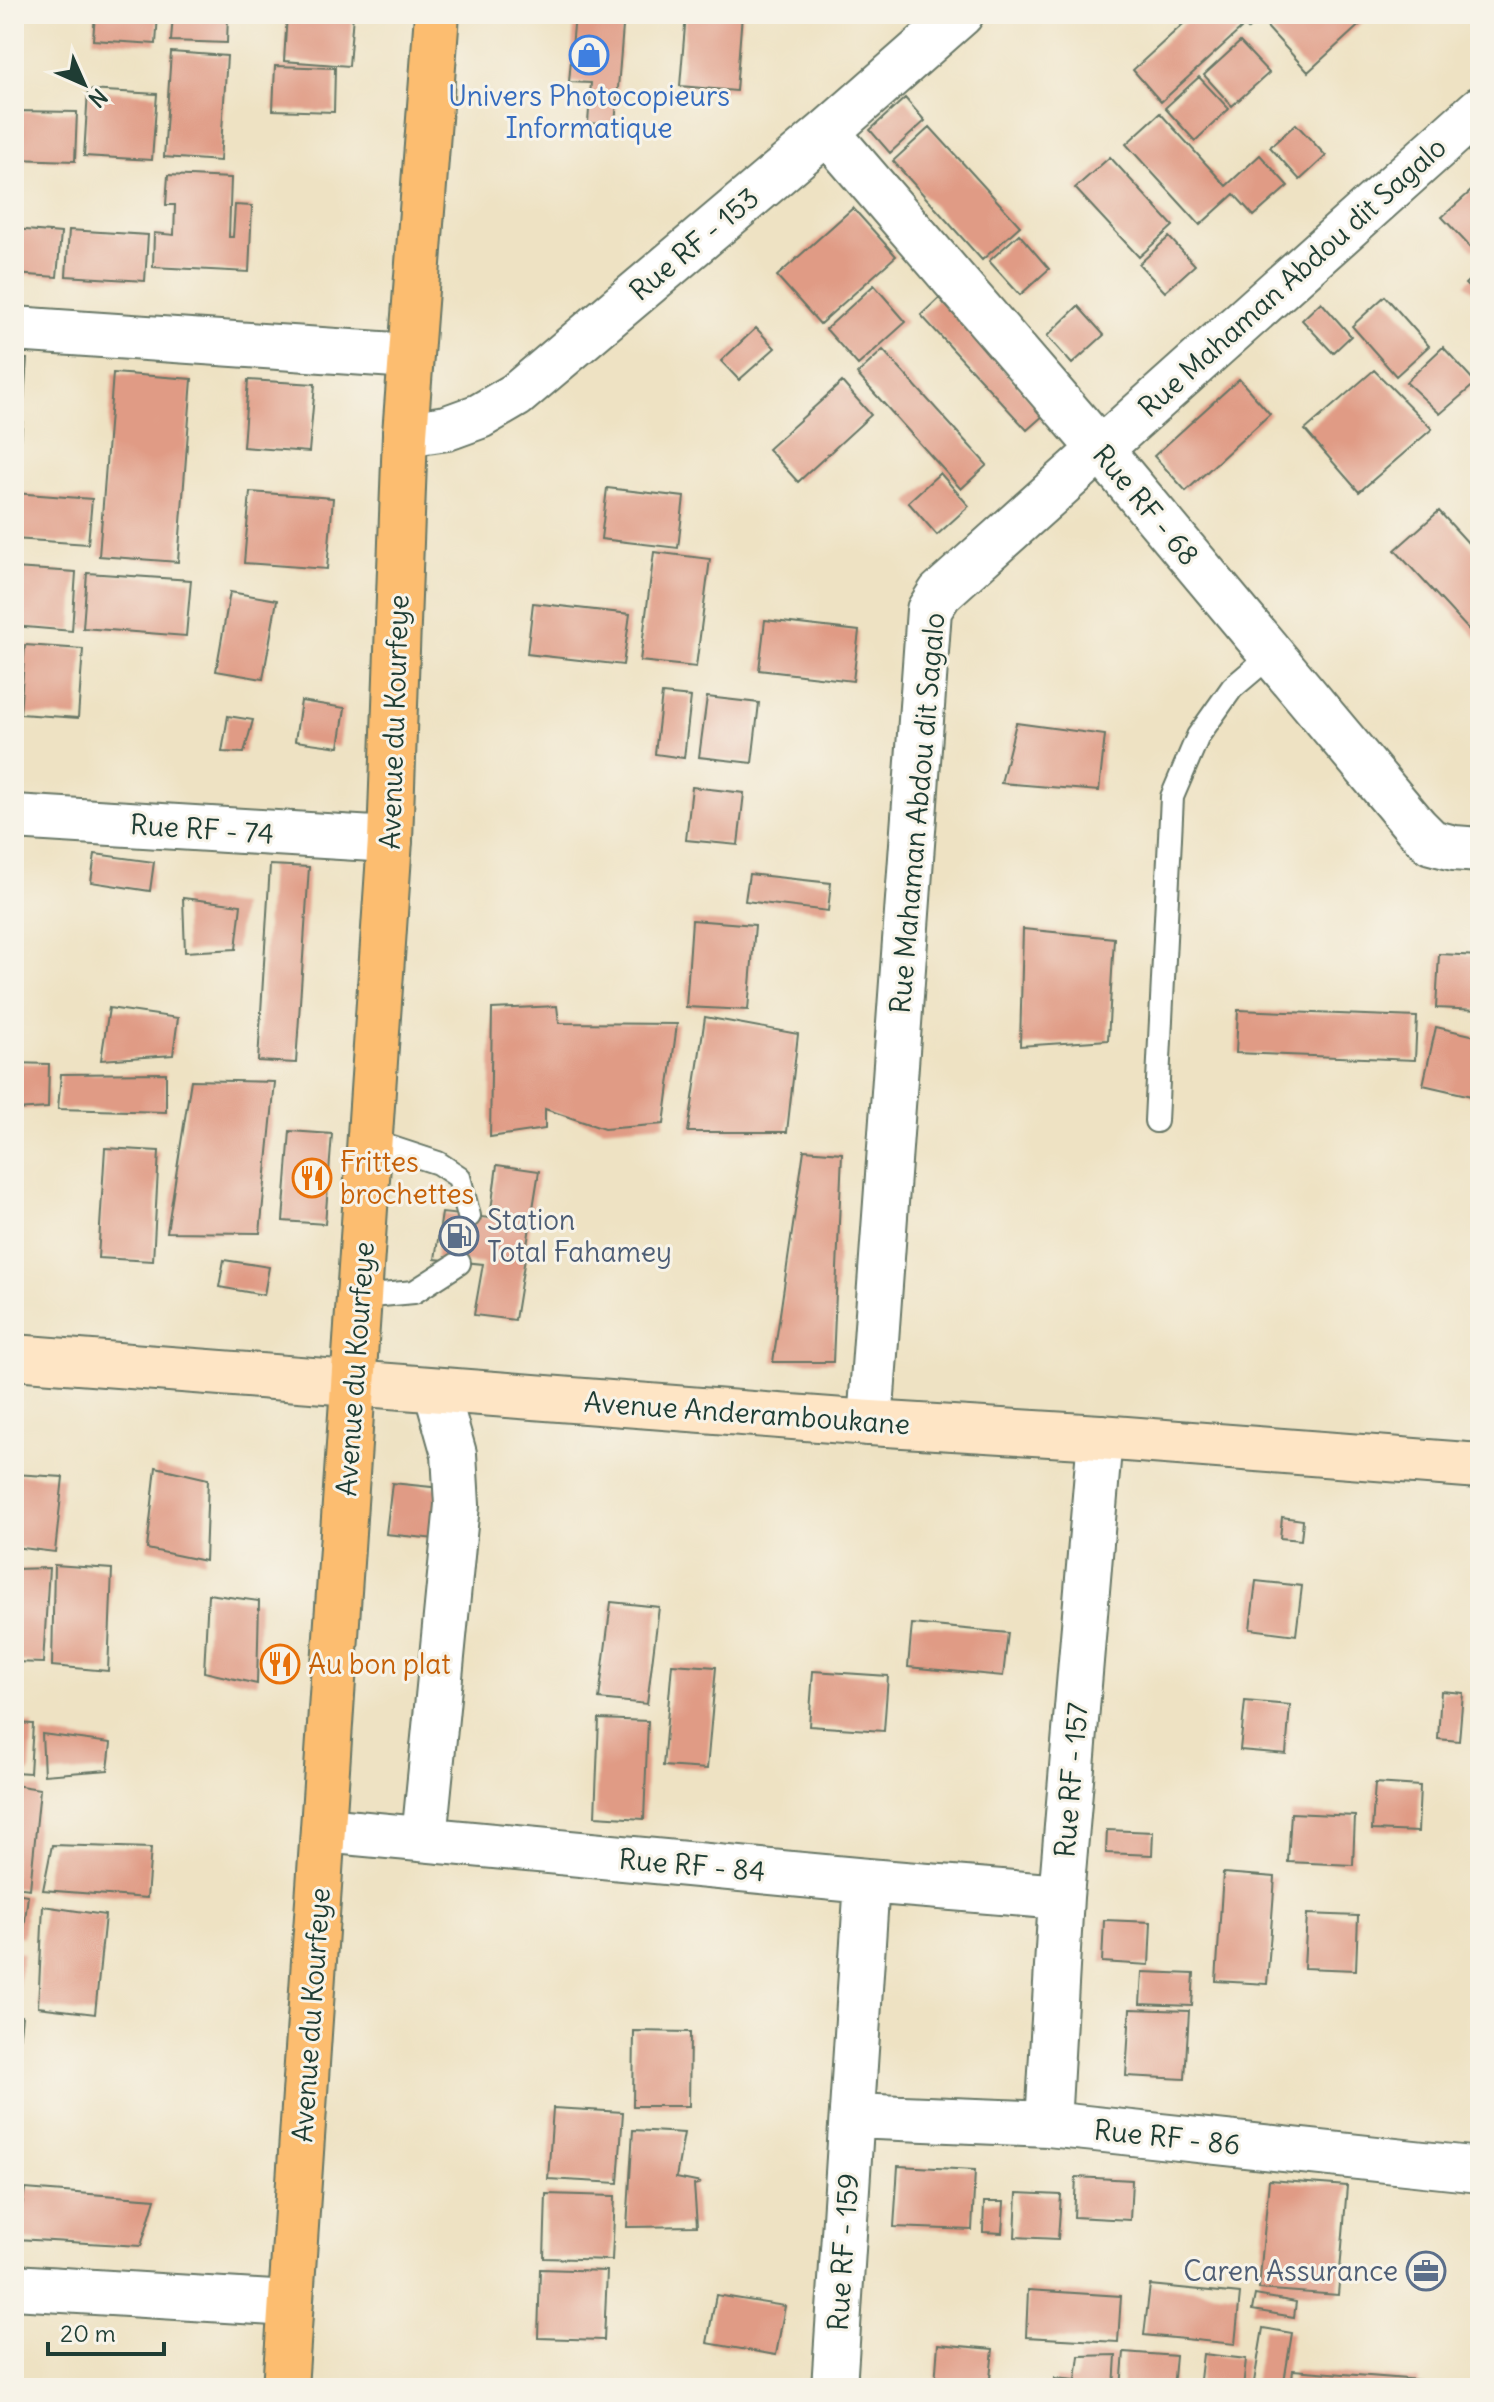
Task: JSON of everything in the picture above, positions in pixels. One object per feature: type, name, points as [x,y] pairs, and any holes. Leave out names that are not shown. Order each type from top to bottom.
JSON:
[{"type":"main road","name":"Avenue du Kourfeye","points":[[285,2388],[371,1141],[390,840],[405,434],[437,14]]},
{"type":"street","name":"Rue RF - 153","points":[[405,434],[447,428],[480,416],[516,395],[827,132],[961,14]]},
{"type":"street","name":"Rue Mahaman Abdou dit Sagalo","points":[[870,1423],[929,610],[940,593],[1480,109]]},
{"type":"street","name":"Rue RF - 68","points":[[827,132],[1100,449],[1416,827],[1431,842],[1480,850]]},
{"type":"street","points":[[14,329],[410,356]]},
{"type":"street","name":"Rue RF - 74","points":[[14,817],[390,840]]},
{"type":"street","name":"Avenue Anderamboukane","points":[[14,1357],[1480,1466]]},
{"type":"street","points":[[424,1839],[457,1505],[454,1454],[436,1390]]},
{"type":"street","name":"Rue RF - 157","points":[[1048,2124],[1061,1897],[1100,1437]]},
{"type":"street","name":"Rue RF - 84","points":[[324,1830],[1061,1897]]},
{"type":"street","name":"Rue RF - 159","points":[[834,2388],[867,1881]]},
{"type":"street","name":"Rue RF - 86","points":[[852,2116],[1048,2124],[1480,2170]]},
{"type":"street","points":[[14,2287],[290,2304]]},
{"type":"lane","points":[[1156,1121],[1172,797],[1198,736],[1232,688],[1272,654]]},
{"type":"lane","points":[[371,1141],[438,1163],[459,1177],[469,1216]]},
{"type":"lane","points":[[360,1297],[414,1292],[459,1263]]},
{"type":"building","points":[[95,14],[158,14],[156,44],[93,40]]},
{"type":"building","points":[[173,14],[228,14],[227,43],[171,41]]},
{"type":"building","points":[[287,14],[353,14],[349,66],[284,61]]},
{"type":"building","points":[[575,14],[624,14],[615,125],[588,123],[591,83],[569,82]]},
{"type":"building","points":[[686,14],[742,14],[736,91],[680,86]]},
{"type":"building","points":[[1194,14],[1227,14],[1241,29],[1161,102],[1133,70]]},
{"type":"building","points":[[1234,14],[1264,14],[1248,29]]},
{"type":"building","points":[[1282,14],[1361,14],[1366,19],[1308,72],[1267,27]]},
{"type":"building","points":[[1240,42],[1269,73],[1232,106],[1204,75]]},
{"type":"building","points":[[171,52],[227,56],[220,161],[164,157]]},
{"type":"building","points":[[275,66],[335,68],[334,112],[273,110]]},
{"type":"building","points":[[1199,77],[1229,109],[1195,141],[1165,108]]},
{"type":"building","points":[[88,90],[157,94],[152,160],[84,156]]},
{"type":"building","points":[[905,98],[925,121],[890,153],[870,130]]},
{"type":"building","points":[[14,111],[77,112],[75,161],[14,159]]},
{"type":"building","points":[[1160,113],[1226,186],[1260,155],[1288,186],[1254,216],[1234,194],[1200,225],[1126,144]]},
{"type":"building","points":[[1296,124],[1326,156],[1300,180],[1270,147]]},
{"type":"building","points":[[930,127],[1020,226],[982,260],[893,161]]},
{"type":"building","points":[[1110,157],[1173,226],[1139,257],[1075,188]]},
{"type":"building","points":[[168,175],[231,178],[229,237],[233,237],[235,205],[252,206],[249,272],[153,267],[154,233],[174,235],[175,205],[166,205]]},
{"type":"building","points":[[1480,183],[1480,243],[1473,250],[1442,217]]},
{"type":"building","points":[[853,208],[896,256],[820,324],[777,276]]},
{"type":"building","points":[[14,229],[61,233],[57,277],[14,274]]},
{"type":"building","points":[[69,230],[148,235],[145,281],[66,276]]},
{"type":"building","points":[[1019,234],[1049,269],[1020,295],[989,261]]},
{"type":"building","points":[[1169,237],[1195,265],[1165,292],[1139,264]]},
{"type":"building","points":[[1480,270],[1480,298],[1465,284]]},
{"type":"building","points":[[874,285],[906,322],[858,365],[826,329]]},
{"type":"building","points":[[1385,296],[1429,346],[1396,376],[1352,326]]},
{"type":"building","points":[[939,298],[1044,415],[1027,430],[921,315]]},
{"type":"building","points":[[1321,302],[1351,336],[1333,353],[1302,320]]},
{"type":"building","points":[[1078,306],[1104,335],[1072,364],[1047,336]]},
{"type":"building","points":[[756,328],[775,348],[739,380],[721,361]]},
{"type":"building","points":[[1443,347],[1476,383],[1440,414],[1406,382]]},
{"type":"building","points":[[883,350],[987,465],[961,489],[857,374]]},
{"type":"building","points":[[14,358],[27,359],[21,441],[14,441]]},
{"type":"building","points":[[1374,370],[1432,429],[1359,492],[1305,430]]},
{"type":"building","points":[[113,373],[192,379],[178,562],[99,556]]},
{"type":"building","points":[[1239,379],[1270,414],[1186,491],[1154,456]]},
{"type":"building","points":[[248,380],[315,384],[309,452],[243,447]]},
{"type":"building","points":[[842,382],[871,415],[798,482],[768,449]]},
{"type":"building","points":[[940,473],[969,506],[937,535],[908,502]]},
{"type":"building","points":[[607,488],[684,497],[678,548],[601,539]]},
{"type":"building","points":[[250,492],[333,498],[327,569],[244,563]]},
{"type":"building","points":[[14,493],[92,499],[88,544],[14,539]]},
{"type":"building","points":[[1439,511],[1480,556],[1480,642],[1395,550]]},
{"type":"building","points":[[654,552],[710,559],[696,667],[640,661]]},
{"type":"building","points":[[14,568],[76,572],[72,631],[14,626]]},
{"type":"building","points":[[87,573],[191,580],[186,636],[83,628]]},
{"type":"building","points":[[230,592],[277,600],[263,679],[216,671]]},
{"type":"building","points":[[533,603],[630,614],[623,665],[527,654]]},
{"type":"building","points":[[765,620],[859,631],[853,681],[759,670]]},
{"type":"building","points":[[25,645],[83,649],[78,718],[20,714]]},
{"type":"building","points":[[662,694],[691,697],[684,758],[655,754]]},
{"type":"building","points":[[707,697],[759,703],[752,763],[699,757]]},
{"type":"building","points":[[301,701],[345,708],[339,747],[295,741]]},
{"type":"building","points":[[228,716],[253,720],[244,753],[222,752]]},
{"type":"building","points":[[1016,723],[1105,735],[1099,791],[1001,783]]},
{"type":"building","points":[[692,787],[744,793],[738,845],[686,840]]},
{"type":"building","points":[[95,854],[154,862],[150,891],[91,882]]},
{"type":"building","points":[[270,865],[309,867],[296,1063],[258,1061]]},
{"type":"building","points":[[749,874],[831,883],[828,911],[745,901]]},
{"type":"building","points":[[183,898],[241,905],[236,949],[185,952]]},
{"type":"building","points":[[692,920],[755,925],[748,1010],[686,1007]]},
{"type":"building","points":[[1023,929],[1114,938],[1108,1040],[1020,1046]]},
{"type":"building","points":[[1439,954],[1480,956],[1480,1010],[1436,1008]]},
{"type":"building","points":[[557,1006],[559,1023],[677,1024],[664,1124],[604,1129],[545,1109],[545,1129],[490,1137],[492,1009]]},
{"type":"building","points":[[109,1008],[178,1018],[173,1055],[101,1060]]},
{"type":"building","points":[[1238,1010],[1417,1017],[1415,1060],[1236,1053]]},
{"type":"building","points":[[705,1017],[798,1034],[787,1132],[688,1132]]},
{"type":"building","points":[[1436,1027],[1480,1037],[1480,1098],[1423,1085]]},
{"type":"building","points":[[14,1063],[49,1064],[48,1108],[14,1110]]},
{"type":"building","points":[[166,1073],[166,1112],[58,1109],[61,1074]]},
{"type":"building","points":[[191,1080],[275,1082],[260,1233],[167,1232]]},
{"type":"building","points":[[290,1131],[332,1134],[325,1224],[283,1221]]},
{"type":"building","points":[[105,1148],[159,1151],[153,1261],[98,1258]]},
{"type":"building","points":[[804,1150],[842,1153],[833,1362],[773,1362]]},
{"type":"building","points":[[497,1165],[539,1171],[515,1320],[474,1315],[483,1264],[435,1259],[442,1213],[490,1218]]},
{"type":"building","points":[[224,1260],[269,1267],[264,1295],[219,1287]]},
{"type":"building","points":[[156,1467],[208,1479],[205,1561],[147,1549]]},
{"type":"building","points":[[14,1474],[63,1477],[55,1552],[14,1547]]},
{"type":"building","points":[[392,1483],[441,1488],[436,1539],[386,1534]]},
{"type":"building","points":[[1282,1517],[1303,1520],[1301,1540],[1280,1538]]},
{"type":"building","points":[[54,1565],[112,1569],[108,1671],[52,1666]]},
{"type":"building","points":[[49,1568],[43,1663],[14,1662],[14,1569]]},
{"type":"building","points":[[1256,1581],[1302,1586],[1296,1635],[1250,1629]]},
{"type":"building","points":[[208,1594],[259,1601],[257,1684],[204,1672]]},
{"type":"building","points":[[611,1602],[659,1607],[647,1704],[599,1699]]},
{"type":"building","points":[[912,1624],[1008,1633],[1003,1676],[908,1667]]},
{"type":"building","points":[[672,1664],[716,1667],[707,1769],[663,1766]]},
{"type":"building","points":[[813,1671],[888,1676],[884,1731],[809,1726]]},
{"type":"building","points":[[1441,1691],[1463,1693],[1459,1741],[1438,1739]]},
{"type":"building","points":[[1245,1701],[1290,1705],[1286,1754],[1240,1750]]},
{"type":"building","points":[[599,1719],[648,1721],[644,1819],[595,1816]]},
{"type":"building","points":[[14,1723],[33,1724],[30,1773],[14,1772]]},
{"type":"building","points":[[42,1734],[111,1743],[108,1770],[44,1775]]},
{"type":"building","points":[[1375,1783],[1420,1786],[1418,1832],[1372,1830]]},
{"type":"building","points":[[14,1785],[40,1789],[30,1889],[14,1887]]},
{"type":"building","points":[[1291,1813],[1355,1816],[1353,1865],[1288,1862]]},
{"type":"building","points":[[1107,1830],[1153,1832],[1152,1855],[1106,1853]]},
{"type":"building","points":[[52,1845],[151,1848],[147,1898],[43,1890]]},
{"type":"building","points":[[1223,1873],[1275,1877],[1267,1984],[1216,1981]]},
{"type":"building","points":[[14,1893],[28,1895],[23,1937],[14,1935]]},
{"type":"building","points":[[43,1906],[105,1915],[95,2014],[38,2007]]},
{"type":"building","points":[[1307,1914],[1358,1916],[1356,1970],[1304,1968]]},
{"type":"building","points":[[1104,1920],[1151,1922],[1149,1965],[1102,1962]]},
{"type":"building","points":[[14,1952],[23,1953],[16,2001],[14,2001]]},
{"type":"building","points":[[1142,1972],[1194,1974],[1192,2006],[1140,2004]]},
{"type":"building","points":[[1130,2009],[1189,2011],[1185,2079],[1126,2076]]},
{"type":"building","points":[[14,2015],[22,2016],[16,2068],[14,2068]]},
{"type":"building","points":[[634,2031],[690,2032],[689,2106],[633,2106]]},
{"type":"building","points":[[553,2108],[623,2112],[618,2183],[548,2179]]},
{"type":"building","points":[[633,2130],[684,2133],[676,2178],[701,2183],[694,2185],[697,2226],[627,2227]]},
{"type":"building","points":[[898,2166],[975,2170],[972,2230],[894,2227]]},
{"type":"building","points":[[1076,2177],[1132,2180],[1130,2220],[1074,2217]]},
{"type":"building","points":[[1269,2180],[1347,2186],[1338,2295],[1259,2289]]},
{"type":"building","points":[[25,2189],[155,2199],[141,2246],[16,2239]]},
{"type":"building","points":[[1017,2193],[1061,2195],[1058,2239],[1015,2237]]},
{"type":"building","points":[[546,2194],[615,2196],[612,2260],[544,2258]]},
{"type":"building","points":[[984,2202],[1004,2202],[1002,2233],[983,2232]]},
{"type":"building","points":[[540,2269],[607,2271],[604,2340],[538,2338]]},
{"type":"building","points":[[1150,2285],[1240,2294],[1235,2344],[1144,2335]]},
{"type":"building","points":[[1028,2290],[1121,2296],[1118,2342],[1026,2337]]},
{"type":"building","points":[[716,2295],[785,2306],[776,2355],[707,2343]]},
{"type":"building","points":[[1255,2295],[1296,2302],[1294,2317],[1252,2310]]},
{"type":"building","points":[[1263,2328],[1292,2333],[1283,2388],[1253,2388]]},
{"type":"building","points":[[938,2344],[993,2349],[989,2388],[935,2384]]},
{"type":"building","points":[[1124,2352],[1176,2356],[1173,2388],[1121,2388]]},
{"type":"building","points":[[1203,2354],[1246,2359],[1243,2388],[1199,2388]]},
{"type":"building","points":[[1116,2355],[1114,2388],[1054,2388],[1055,2378],[1076,2380],[1079,2356]]},
{"type":"building","points":[[1293,2370],[1419,2380],[1418,2388],[1291,2388]]},
{"type":"place","name":"Univers Photocopieurs Informatique","points":[[589,55]]},
{"type":"place","name":"Frittes brochettes","points":[[312,1178]]},
{"type":"place","name":"Station Total Fahamey","points":[[459,1236]]},
{"type":"place","name":"Au bon plat","points":[[280,1664]]},
{"type":"place","name":"Caren Assurance","points":[[1426,2271]]}]
